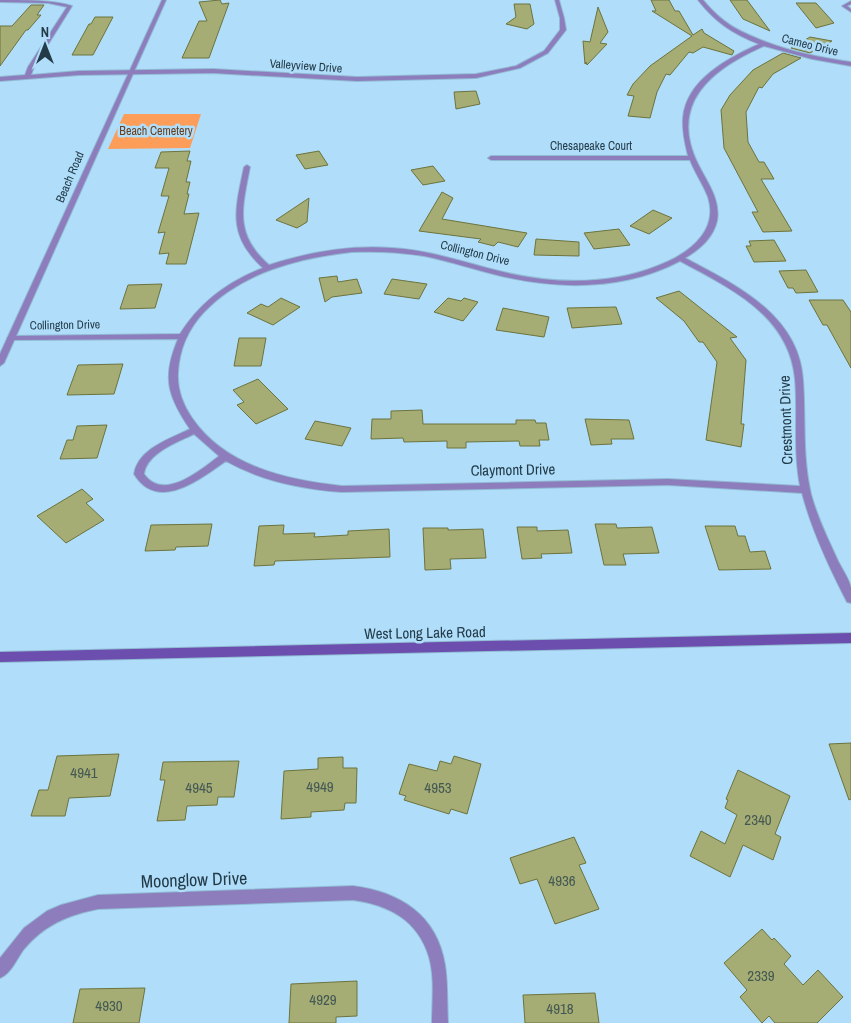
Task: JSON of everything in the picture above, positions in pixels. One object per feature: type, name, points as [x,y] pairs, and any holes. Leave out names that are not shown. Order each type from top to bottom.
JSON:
[{"type":"main road","name":"West Long Lake Road","points":[[0,657],[851,638]]},
{"type":"street","name":"Beach Road","points":[[0,363],[164,0]]},
{"type":"street","name":"Valleyview Drive","points":[[0,79],[79,73],[132,72],[231,72],[374,79],[455,78],[485,75],[518,67],[546,52],[563,30],[562,18],[556,0]]},
{"type":"street","name":"Cameo Drive","points":[[700,0],[710,12],[727,26],[765,43],[806,55],[851,64]]},
{"type":"street","points":[[0,2],[55,1],[66,3],[70,6],[31,67],[27,77]]},
{"type":"street","points":[[851,2],[844,6],[851,11]]},
{"type":"street","name":"Collington Drive","points":[[11,338],[182,336],[195,318],[213,300],[237,283],[269,269],[302,258],[335,252],[394,250],[431,255],[519,277],[579,282],[652,271],[680,258],[698,245],[705,237],[714,220],[710,193],[691,158],[687,144],[686,111],[692,95],[722,64],[765,43]]},
{"type":"street","name":"Chesapeake Court","points":[[491,158],[691,158]]},
{"type":"street","points":[[247,167],[238,212],[239,231],[248,249],[269,269]]},
{"type":"street","name":"Crestmont Drive","points":[[680,258],[750,297],[774,320],[792,347],[798,362],[798,437],[806,490],[813,513],[851,600]]},
{"type":"street","name":"Claymont Drive","points":[[182,336],[174,355],[172,384],[181,410],[195,430],[226,456],[250,469],[298,484],[333,488],[668,482],[806,490]]},
{"type":"street","points":[[195,430],[145,457],[139,470],[140,478],[145,483],[160,488],[178,486],[226,456]]},
{"type":"street","name":"Moonglow Drive","points":[[0,971],[10,955],[38,924],[56,913],[75,905],[98,902],[353,893],[384,898],[411,916],[426,935],[436,958],[440,1023]]},
{"type":"green space","name":"Beach Cemetery","points":[[124,114],[201,114],[190,148],[108,149]]},
{"type":"building","points":[[220,0],[222,4],[229,3],[209,58],[182,58],[199,21],[207,21],[199,2]]},
{"type":"building","points":[[651,0],[669,0],[675,11],[679,11],[693,35],[702,29],[704,33],[734,51],[732,55],[703,47],[693,53],[689,52],[670,75],[666,74],[657,92],[650,118],[628,116],[634,96],[627,95],[633,84],[650,66],[692,36],[652,11],[656,11]]},
{"type":"building","points":[[730,0],[747,0],[770,31],[743,19]]},
{"type":"building","points":[[796,3],[816,3],[834,23],[816,28]]},
{"type":"building","points":[[514,4],[530,4],[534,24],[527,29],[506,24],[516,17]]},
{"type":"building","points":[[31,5],[44,5],[37,15],[41,15],[26,30],[0,66],[0,26],[12,26]]},
{"type":"building","points":[[598,7],[608,32],[600,43],[607,44],[587,65],[586,62],[585,64],[583,41],[590,42]]},
{"type":"building","points":[[95,17],[113,17],[93,55],[72,55],[89,24],[91,24]]},
{"type":"building","points":[[810,37],[832,41],[810,53],[791,48]]},
{"type":"building","points":[[783,53],[801,58],[773,74],[762,88],[759,87],[746,112],[748,142],[759,162],[764,162],[774,179],[761,179],[792,231],[763,232],[752,212],[758,212],[724,148],[721,110],[730,95],[753,70]]},
{"type":"building","points":[[476,91],[480,104],[456,109],[454,92]]},
{"type":"building","points":[[190,151],[187,161],[191,161],[186,182],[190,182],[187,194],[189,194],[184,214],[199,213],[186,264],[166,264],[169,253],[159,254],[165,232],[158,233],[169,196],[161,196],[169,168],[155,168],[161,152]]},
{"type":"building","points":[[319,151],[328,165],[305,169],[296,155]]},
{"type":"building","points":[[433,166],[445,181],[423,185],[411,170]]},
{"type":"building","points":[[442,192],[453,198],[442,219],[527,233],[518,247],[498,242],[494,246],[478,242],[481,239],[419,231]]},
{"type":"building","points":[[309,198],[307,222],[297,228],[276,220]]},
{"type":"building","points":[[653,210],[672,218],[649,234],[630,226]]},
{"type":"building","points":[[619,229],[630,245],[594,249],[584,233]]},
{"type":"building","points":[[536,239],[579,242],[579,256],[534,255]]},
{"type":"building","points":[[774,240],[786,261],[754,262],[746,246],[751,246],[749,241]]},
{"type":"building","points":[[806,270],[818,292],[796,293],[793,288],[788,288],[779,271]]},
{"type":"building","points":[[337,276],[338,282],[357,279],[362,293],[332,297],[325,302],[319,278]]},
{"type":"building","points":[[392,279],[427,284],[419,299],[384,294]]},
{"type":"building","points":[[162,284],[155,308],[120,309],[128,285]]},
{"type":"building","points":[[679,291],[737,337],[730,338],[746,360],[741,424],[744,424],[741,447],[706,440],[717,362],[703,342],[699,342],[684,321],[656,298]]},
{"type":"building","points":[[281,298],[300,307],[273,325],[247,313],[261,304],[268,307]]},
{"type":"building","points":[[448,298],[461,301],[464,298],[478,302],[463,321],[434,312]]},
{"type":"building","points":[[809,300],[843,300],[851,312],[851,368],[827,325],[823,325]]},
{"type":"building","points":[[616,307],[622,324],[572,328],[567,308]]},
{"type":"building","points":[[503,308],[549,317],[544,337],[496,330]]},
{"type":"building","points":[[239,338],[266,338],[261,366],[234,366]]},
{"type":"building","points":[[123,364],[114,394],[67,395],[78,365]]},
{"type":"building","points":[[258,379],[288,409],[256,424],[237,405],[244,402],[233,390]]},
{"type":"building","points":[[422,410],[423,424],[516,424],[516,420],[535,420],[536,423],[546,423],[549,440],[539,440],[540,446],[520,446],[519,441],[466,442],[466,448],[447,448],[447,441],[404,442],[403,438],[371,439],[372,419],[391,419],[391,411]]},
{"type":"building","points":[[585,419],[629,420],[634,439],[611,439],[612,444],[591,445]]},
{"type":"building","points":[[315,421],[351,428],[342,446],[305,439]]},
{"type":"building","points":[[107,425],[97,458],[60,459],[67,440],[73,440],[77,426]]},
{"type":"building","points":[[82,489],[93,499],[86,503],[104,520],[66,543],[37,516]]},
{"type":"building","points":[[212,524],[208,546],[176,547],[175,550],[145,551],[151,525]]},
{"type":"building","points":[[595,524],[616,524],[617,528],[652,527],[659,553],[623,554],[626,565],[604,565]]},
{"type":"building","points":[[284,525],[283,534],[315,533],[314,537],[348,535],[348,531],[389,529],[390,557],[275,561],[274,565],[254,566],[259,526]]},
{"type":"building","points":[[705,526],[735,526],[738,536],[745,536],[750,552],[765,551],[771,569],[719,570]]},
{"type":"building","points":[[517,527],[537,527],[537,531],[568,530],[572,553],[541,554],[542,558],[522,559]]},
{"type":"building","points":[[423,528],[448,528],[448,530],[483,529],[486,558],[450,559],[451,569],[425,570]]},
{"type":"building","points":[[851,743],[851,799],[849,800],[829,744]]},
{"type":"building","points":[[119,754],[110,796],[69,798],[65,816],[31,816],[39,790],[48,790],[57,756]]},
{"type":"building","points":[[454,756],[481,764],[467,814],[451,809],[449,814],[404,800],[406,796],[399,794],[409,764],[437,771],[440,761],[451,764]]},
{"type":"building","points":[[343,757],[343,768],[357,768],[356,803],[345,803],[344,810],[311,812],[311,817],[281,819],[284,771],[318,769],[318,758]]},
{"type":"building","points":[[239,761],[234,797],[218,797],[217,805],[187,806],[185,820],[157,821],[165,780],[160,780],[163,762]]},
{"type":"building","points":[[738,770],[790,796],[775,834],[781,837],[773,860],[743,845],[730,877],[690,856],[701,831],[725,844],[737,815],[725,808],[728,800],[726,799]]},
{"type":"building","points":[[574,837],[586,863],[579,865],[599,909],[555,924],[537,879],[520,884],[510,858]]},
{"type":"building","points":[[762,929],[772,940],[774,938],[791,956],[784,964],[803,985],[818,970],[843,997],[817,1023],[775,1023],[769,1016],[762,1023],[740,997],[747,990],[724,963]]},
{"type":"building","points":[[357,981],[357,1016],[336,1017],[336,1023],[289,1023],[291,984]]},
{"type":"building","points":[[145,988],[139,1023],[73,1023],[80,989]]},
{"type":"building","points":[[595,993],[599,1023],[525,1023],[523,995]]}]
